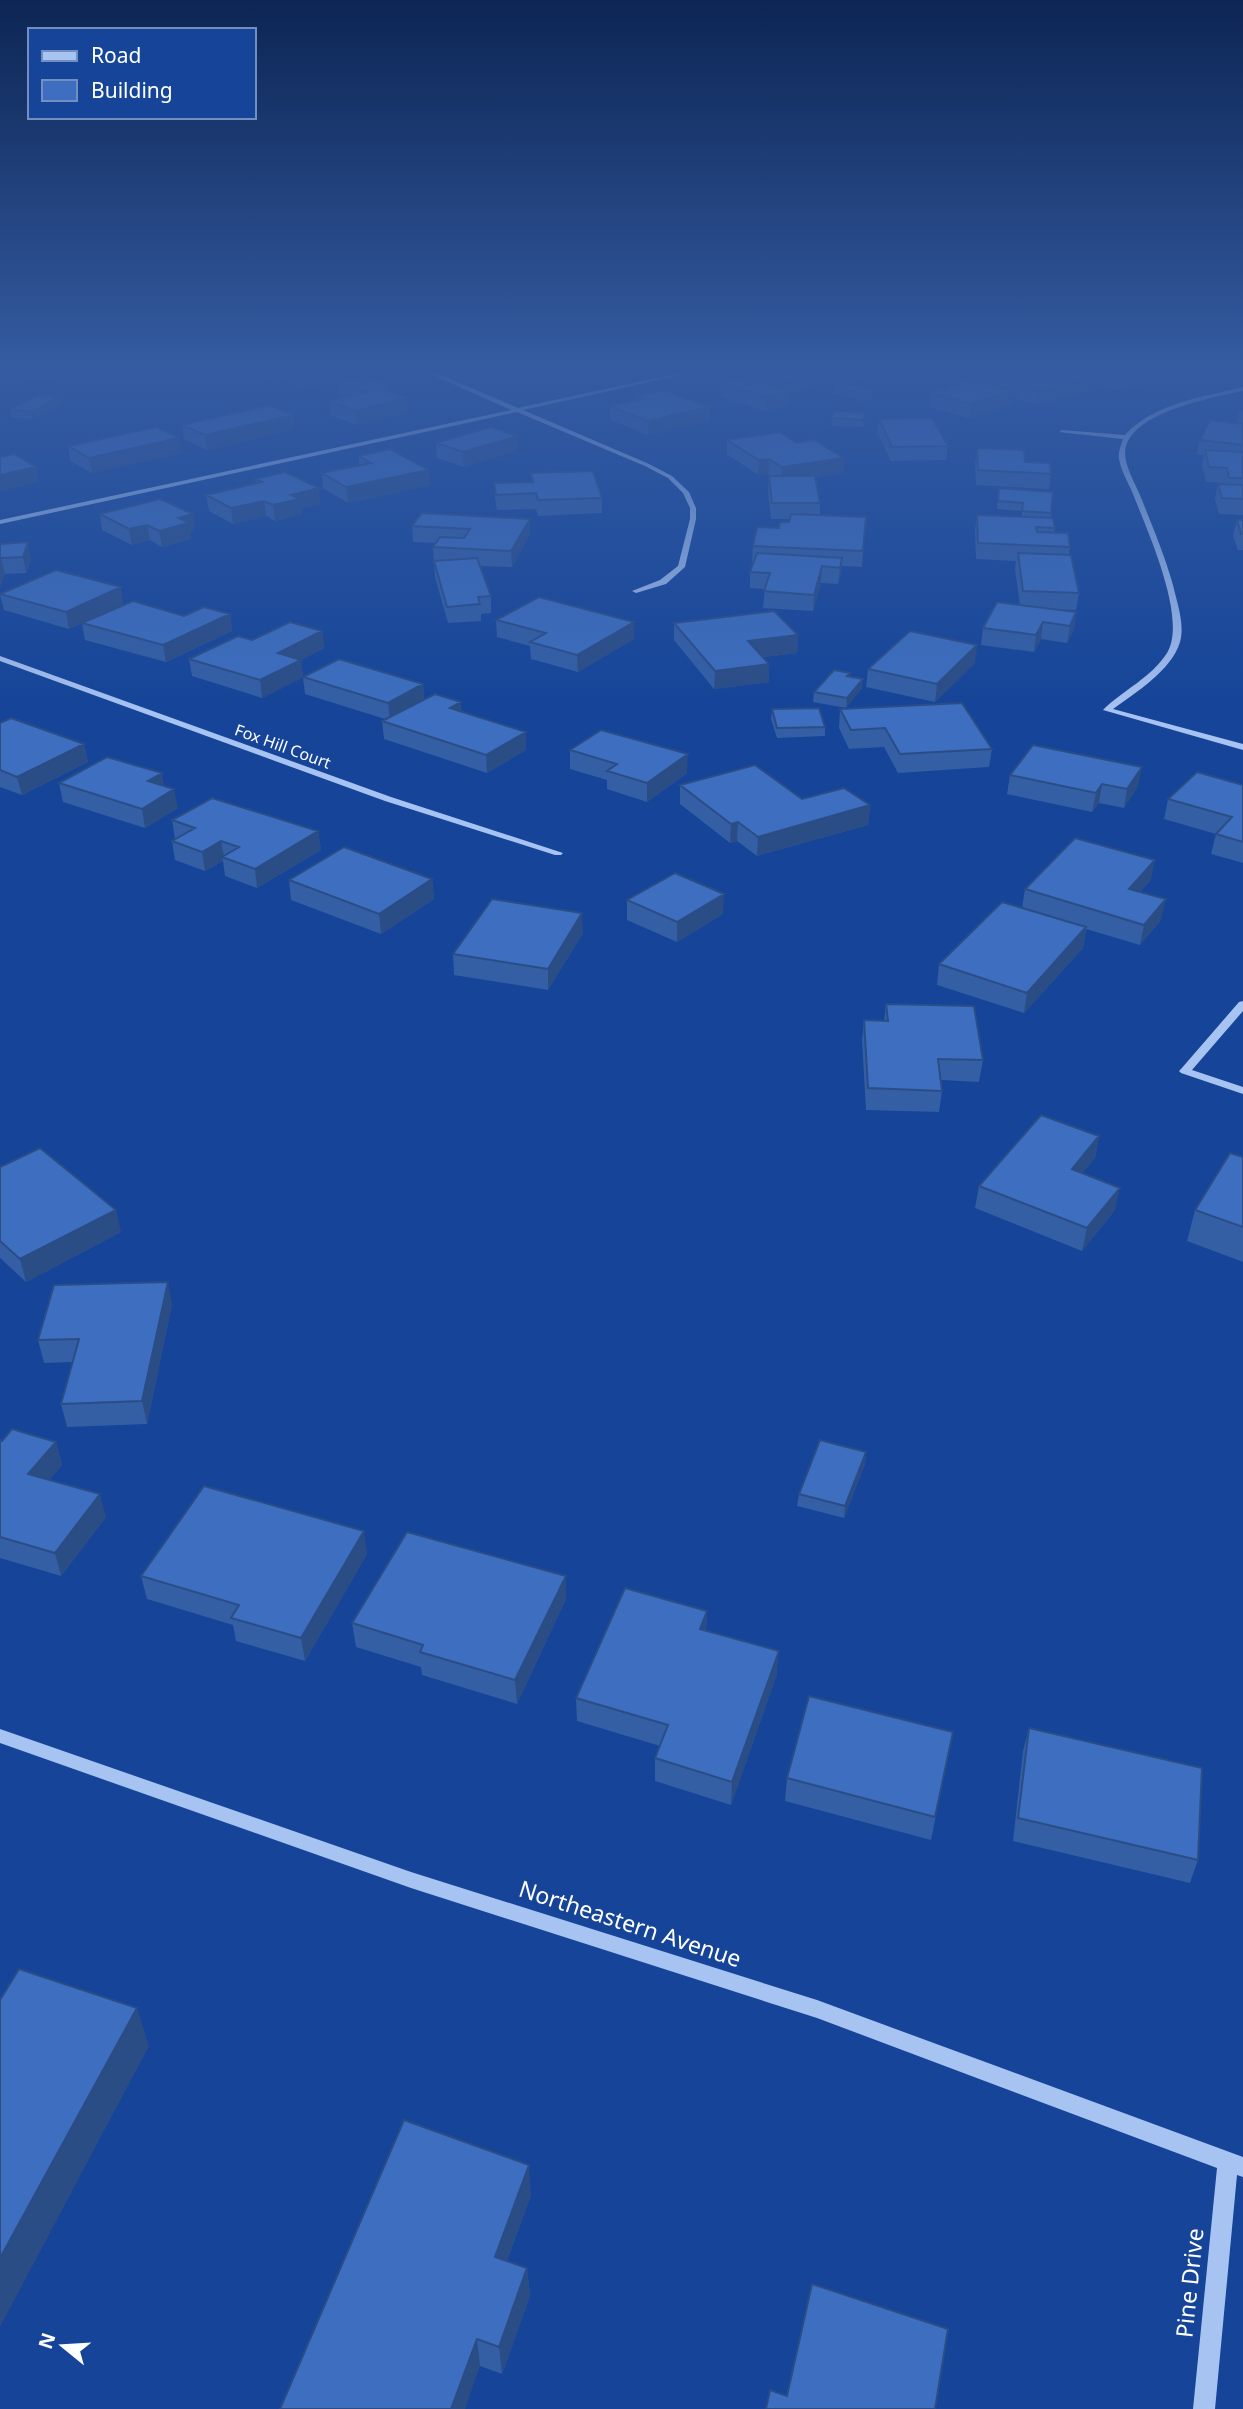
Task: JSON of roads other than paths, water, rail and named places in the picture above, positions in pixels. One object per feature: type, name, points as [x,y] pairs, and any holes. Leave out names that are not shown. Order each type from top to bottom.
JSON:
[{"type":"street","points":[[0,522],[168,485]]},
{"type":"street","points":[[636,591],[663,582],[681,567],[693,519],[693,508],[686,492],[679,485]]},
{"type":"street","points":[[1132,485],[1174,600],[1178,636],[1175,646],[1153,673],[1107,710],[1243,747]]},
{"type":"street","name":"Fox Hill Court","points":[[0,658],[388,799],[558,853]]},
{"type":"street","points":[[1243,1004],[1185,1071],[1243,1091]]},
{"type":"street","name":"Northeastern Avenue","points":[[0,1736],[411,1880],[817,2009],[1236,2165]]},
{"type":"street","name":"Pine Drive","points":[[1204,2409],[1236,2165]]}]
